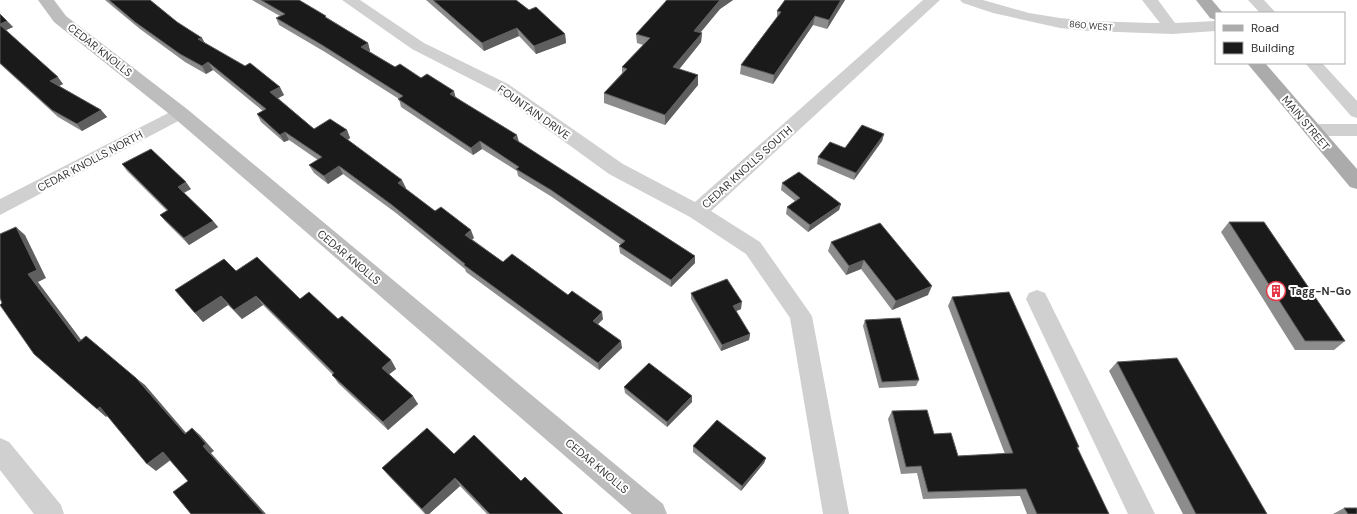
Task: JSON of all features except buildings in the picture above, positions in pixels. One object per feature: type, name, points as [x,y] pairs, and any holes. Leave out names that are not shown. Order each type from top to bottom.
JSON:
[{"type":"main road","points":[[1204,0],[1215,14]]},
{"type":"main road","name":"MAIN STREET","points":[[1257,64],[1357,182]]},
{"type":"street","name":"CEDAR KNOLLS","points":[[46,0],[60,19],[180,113],[653,514]]},
{"type":"street","name":"FOUNTAIN DRIVE","points":[[350,0],[418,46],[502,88],[616,169],[697,212]]},
{"type":"street","name":"CEDAR KNOLLS SOUTH","points":[[836,514],[801,316],[753,248],[697,212],[932,0]]},
{"type":"street","name":"860 WEST","points":[[968,0],[1014,15],[1055,23],[1121,29],[1215,26]]},
{"type":"street","points":[[1150,0],[1172,28]]},
{"type":"street","points":[[1256,0],[1267,12]]},
{"type":"street","points":[[1314,64],[1357,112]]},
{"type":"street","name":"CEDAR KNOLLS NORTH","points":[[0,208],[180,113]]},
{"type":"street","points":[[1312,130],[1357,130]]},
{"type":"street","points":[[1037,299],[1142,514]]},
{"type":"street","points":[[0,450],[51,514]]},
{"type":"place","name":"Tagg-N-Go","points":[[1276,291]]}]
